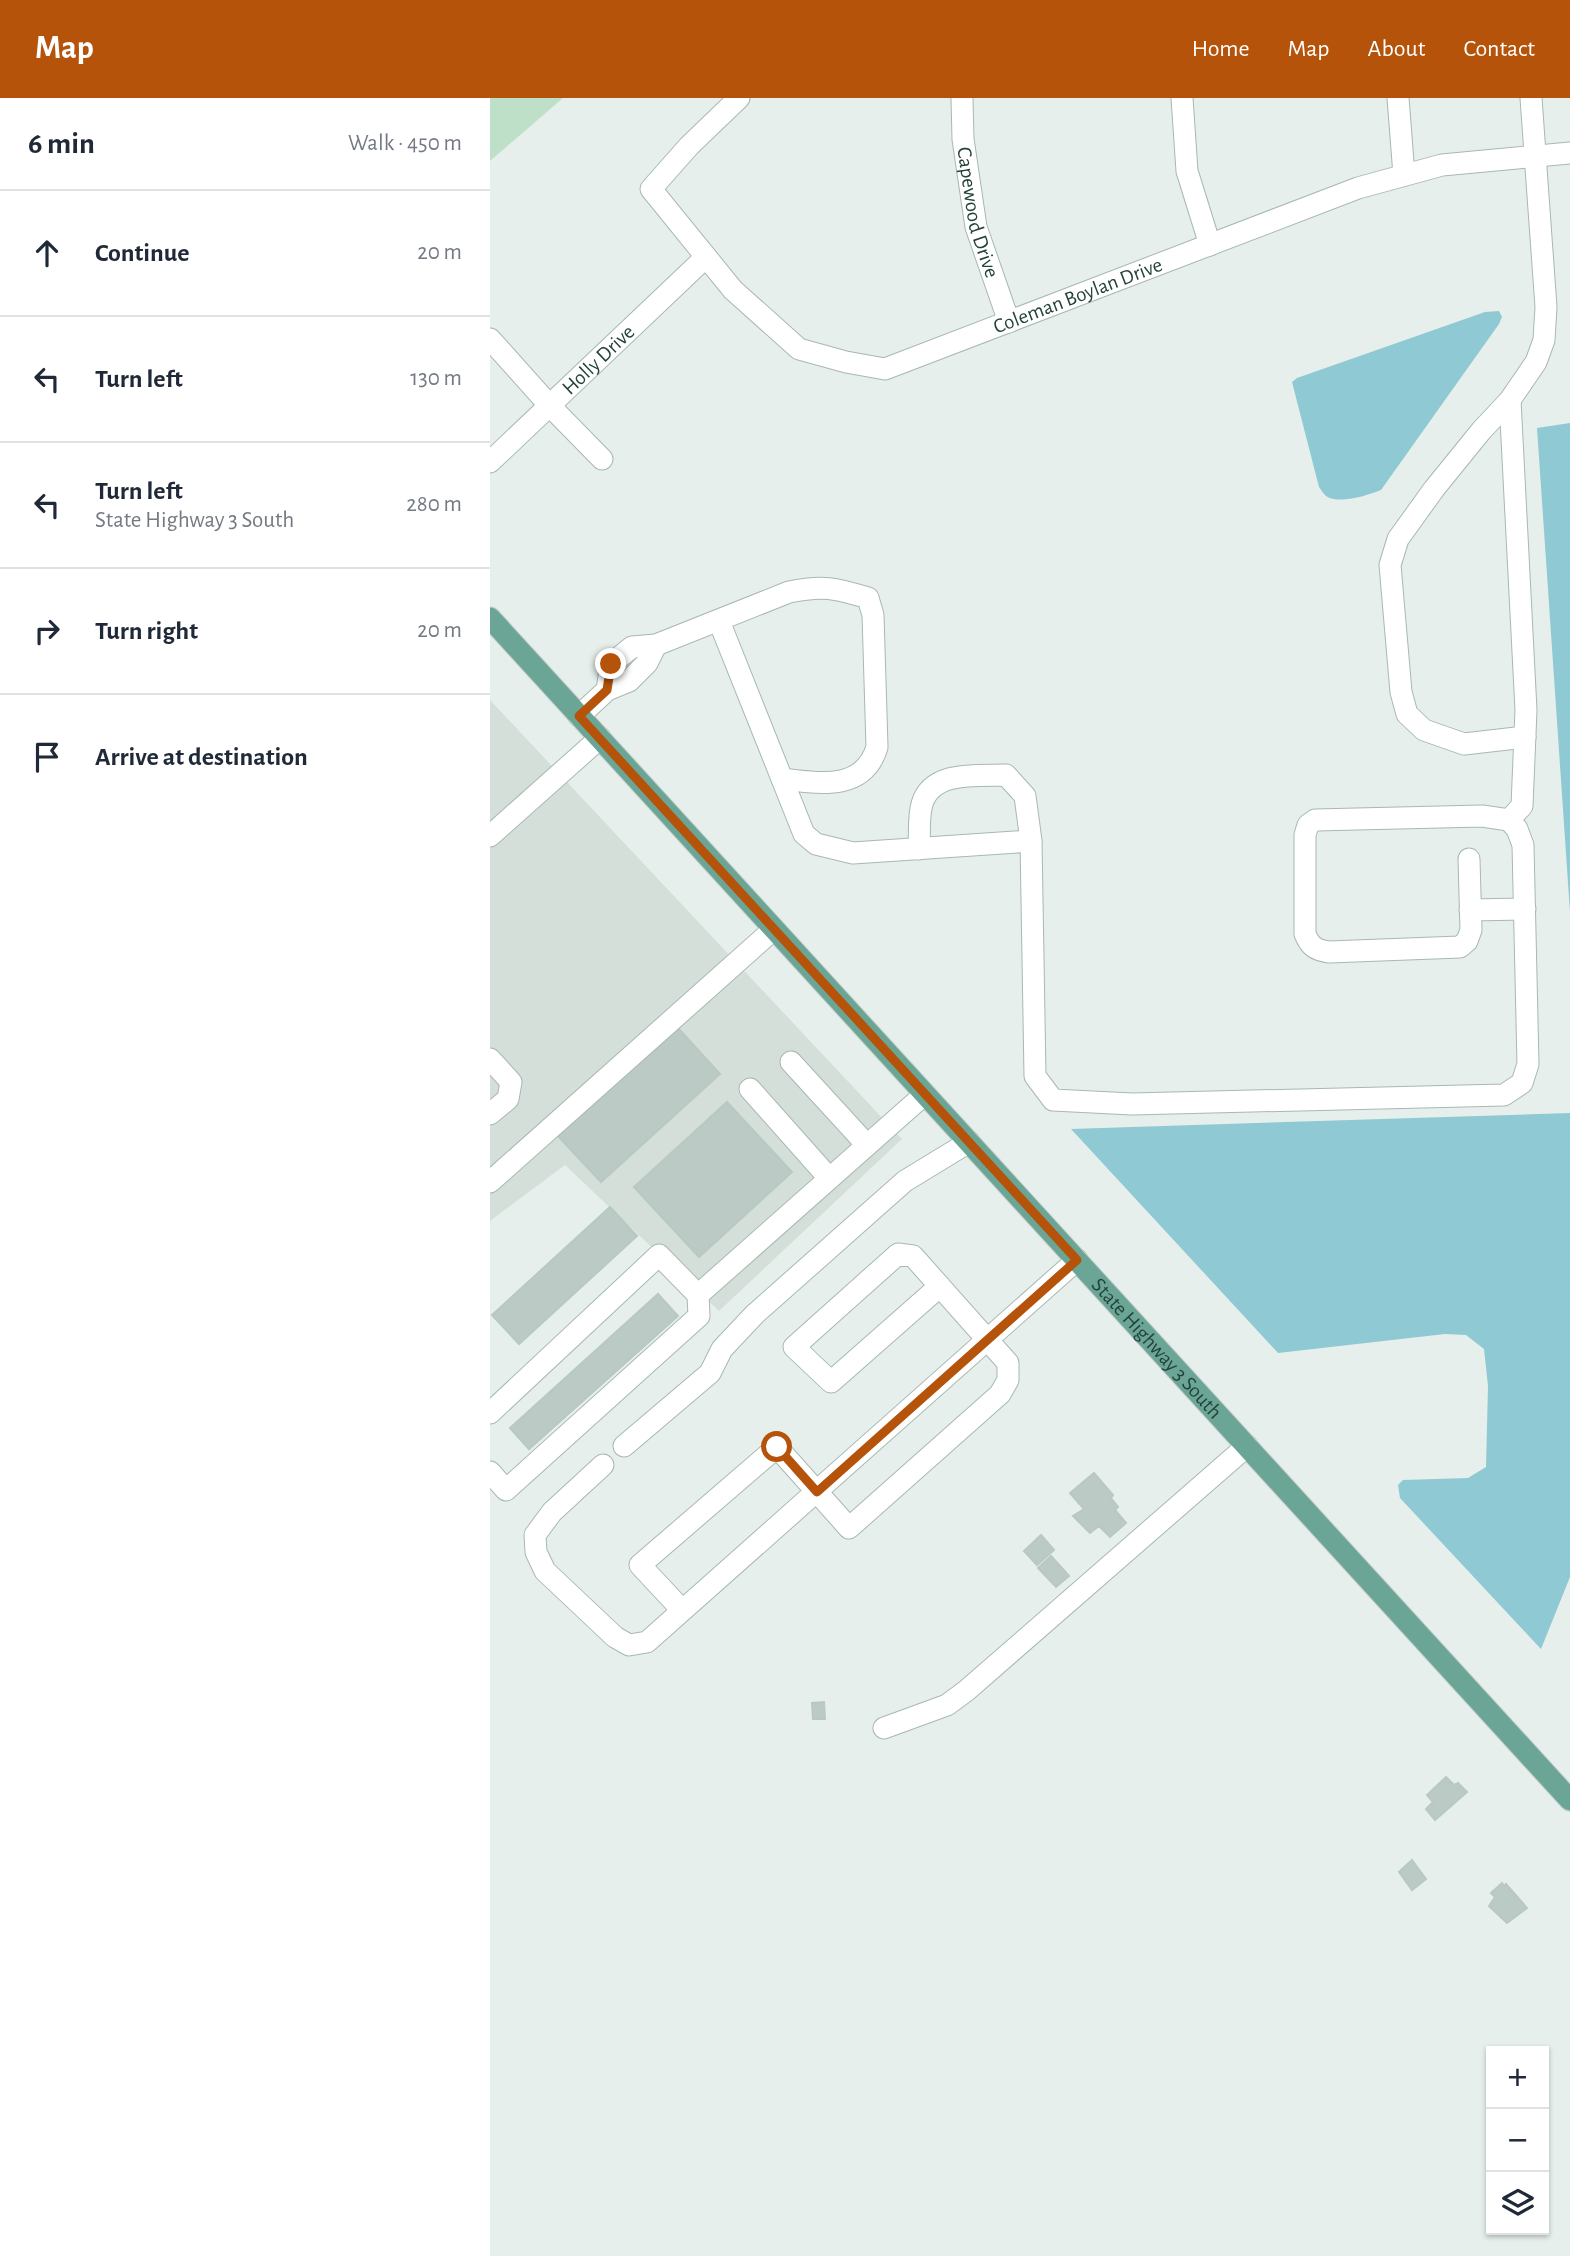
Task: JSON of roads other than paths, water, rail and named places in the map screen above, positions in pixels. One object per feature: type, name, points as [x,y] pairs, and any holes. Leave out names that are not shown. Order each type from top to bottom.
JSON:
[{"type":"main road","name":"State Highway 3 South","points":[[490,618],[1570,1800]]},
{"type":"street","name":"Coleman Boylan Drive","points":[[739,98],[689,146],[651,188],[733,290],[799,349],[885,369],[1358,188],[1441,164],[1570,153]]},
{"type":"street","name":"Capewood Drive","points":[[962,98],[963,139],[976,227],[1009,322]]},
{"type":"street","points":[[1182,98],[1187,172],[1210,244]]},
{"type":"street","points":[[1398,98],[1404,175]]},
{"type":"street","points":[[1525,737],[1464,744],[1424,730],[1407,714],[1401,692],[1391,565],[1398,540],[1434,489],[1510,400],[1536,362],[1544,340],[1546,307],[1531,98]]},
{"type":"street","name":"Holly Drive","points":[[490,462],[706,257]]},
{"type":"street","points":[[490,339],[550,406],[602,458]]},
{"type":"street","points":[[1509,820],[1522,806],[1526,701],[1510,400]]},
{"type":"street","points":[[579,716],[607,690],[629,681],[647,663],[656,645],[789,592],[833,587],[867,598],[873,615],[877,747],[874,757],[855,778],[835,783],[782,779]]},
{"type":"street","points":[[719,621],[804,834],[817,844],[853,852],[1031,841]]},
{"type":"street","points":[[490,836],[600,738]]},
{"type":"street","points":[[919,849],[922,803],[936,784],[963,776],[1006,775],[1025,796],[1031,841],[1035,1076],[1053,1100],[1132,1104],[1504,1095],[1522,1083],[1528,1064],[1523,845],[1517,829],[1509,820],[1482,816],[1315,820],[1308,825],[1306,835],[1305,934],[1310,945],[1319,951],[1460,947],[1467,941],[1471,930],[1469,859]]},
{"type":"street","points":[[1470,910],[1525,909]]},
{"type":"street","points":[[490,1182],[774,929]]},
{"type":"street","points":[[490,1059],[511,1082],[508,1098],[490,1114]]},
{"type":"street","points":[[791,1062],[866,1144]]},
{"type":"street","points":[[750,1089],[829,1178]]},
{"type":"street","points":[[698,1295],[925,1094]]},
{"type":"street","points":[[624,1446],[710,1373],[722,1349],[755,1314],[905,1181],[969,1142]]},
{"type":"street","points":[[682,1610],[640,1565],[777,1447],[849,1528],[1000,1394],[1008,1380],[1008,1363],[940,1286],[913,1256],[898,1254],[794,1347],[831,1382],[940,1286]]},
{"type":"street","points":[[490,1413],[659,1255],[698,1295],[699,1316],[506,1490],[490,1472]]},
{"type":"street","points":[[603,1465],[552,1512],[535,1535],[537,1552],[545,1571],[615,1637],[629,1645],[647,1642],[1077,1260]]},
{"type":"street","points":[[884,1728],[947,1706],[1247,1446]]},
{"type":"water","points":[[1499,311],[1502,317],[1499,324],[1381,490],[1338,500],[1326,496],[1319,487],[1292,382],[1485,312]]},
{"type":"water","points":[[1570,423],[1570,912],[1537,428]]},
{"type":"water","points":[[1570,1113],[1570,1577],[1541,1649],[1400,1498],[1398,1485],[1403,1480],[1468,1478],[1486,1467],[1488,1386],[1484,1349],[1466,1335],[1445,1334],[1278,1353],[1071,1129]]}]
